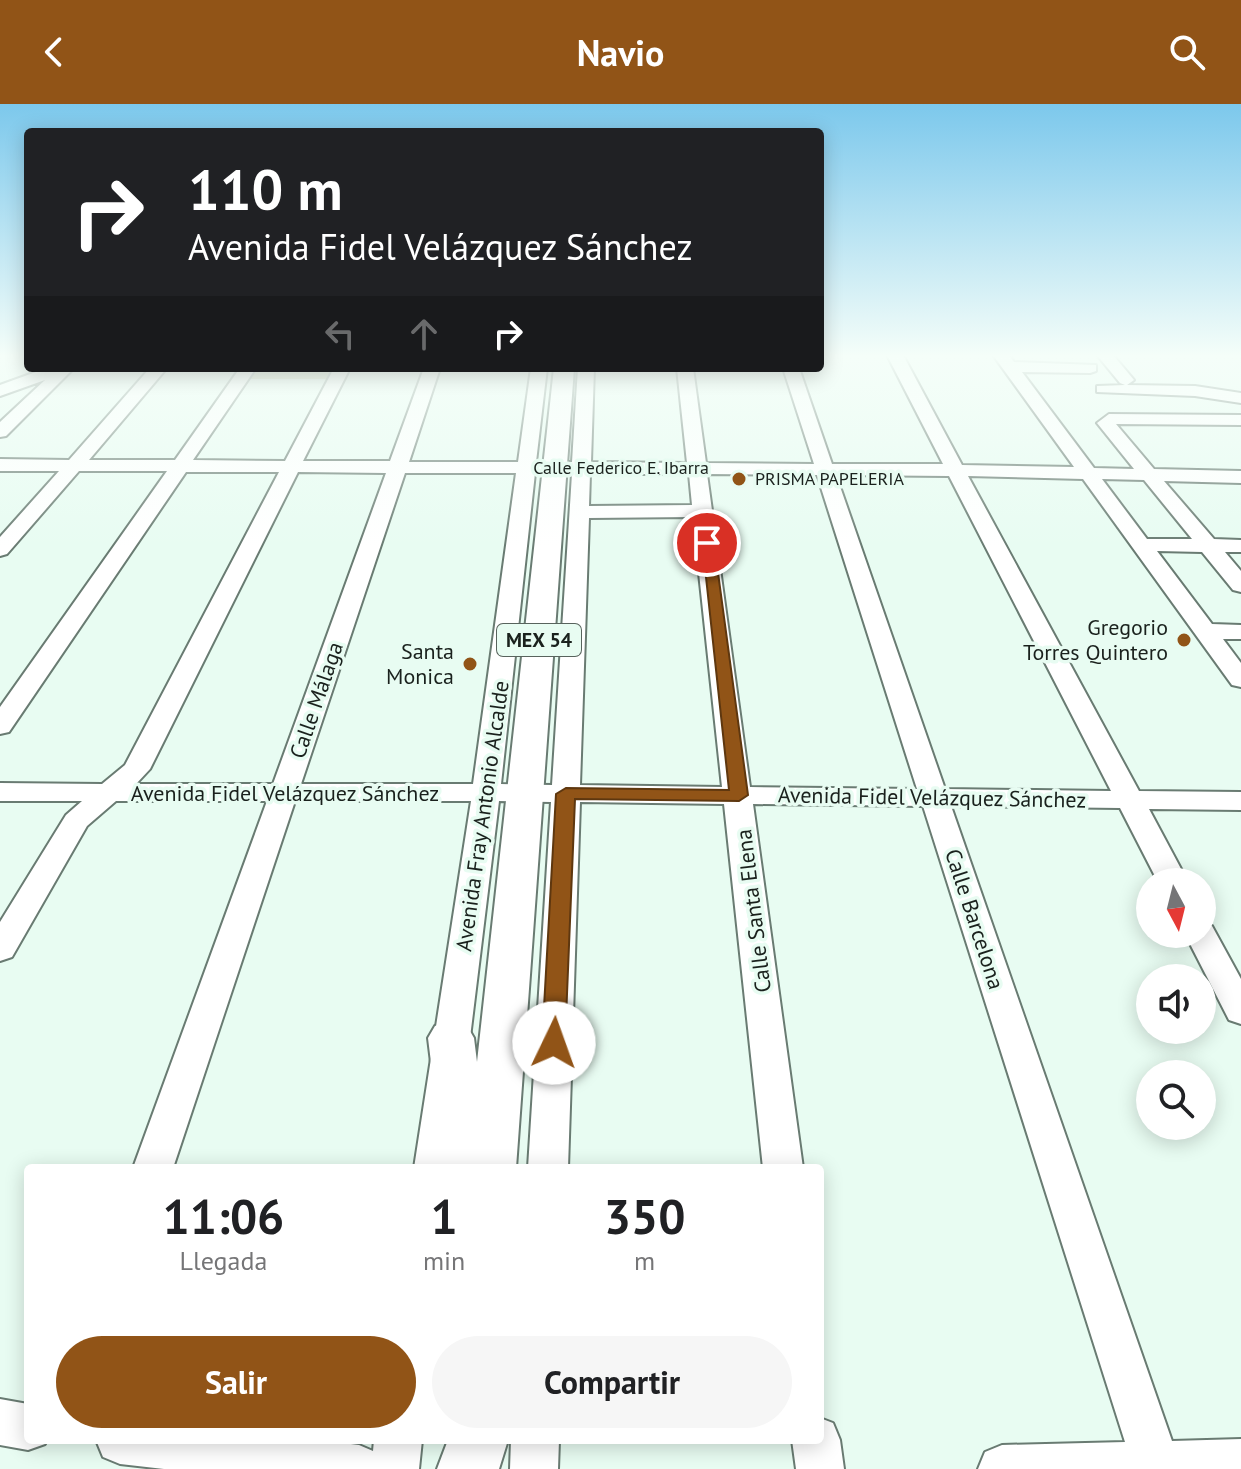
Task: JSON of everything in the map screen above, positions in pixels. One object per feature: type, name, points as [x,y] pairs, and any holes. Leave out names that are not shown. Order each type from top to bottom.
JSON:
[{"type":"main road","name":"Avenida Fray Antonio Alcalde","points":[[491,1164],[559,419]]},
{"type":"main road","points":[[451,1038],[468,1164]]},
{"type":"main road","points":[[467,1469],[468,1444]]},
{"type":"main road","points":[[467,1469],[476,1444]]},
{"type":"street","points":[[0,550],[115,419]]},
{"type":"street","points":[[0,726],[213,419]]},
{"type":"street","points":[[0,949],[76,821],[136,769],[315,419]]},
{"type":"street","name":"Calle Málaga","points":[[154,1164],[414,419]]},
{"type":"street","name":"Avenida Fray Antonio Alcalde","points":[[533,419],[528,467],[526,793],[548,1164]]},
{"type":"street","name":"Avenida Fray Antonio Alcalde","points":[[435,1164],[451,1038],[526,793],[580,512],[584,419]]},
{"type":"street","name":"Calle Santa Elena","points":[[691,419],[783,1164]]},
{"type":"street","name":"Calle Barcelona","points":[[808,419],[1157,1467]]},
{"type":"street","points":[[929,419],[1166,868]]},
{"type":"street","points":[[1048,419],[1241,680]]},
{"type":"street","points":[[1241,420],[1113,419],[1106,423],[1241,585]]},
{"type":"street","name":"Calle Federico E. Ibarra","points":[[0,465],[957,470],[1241,477]]},
{"type":"street","points":[[580,512],[693,511]]},
{"type":"street","points":[[1142,545],[1241,546]]},
{"type":"street","points":[[1205,631],[1241,632]]},
{"type":"street","name":"Avenida Fidel Velázquez Sánchez","points":[[0,792],[526,793],[1241,801]]},
{"type":"street","points":[[1208,948],[1241,1011]]},
{"type":"street","points":[[0,1422],[24,1426]]},
{"type":"street","points":[[153,1444],[359,1469]]},
{"type":"street","points":[[395,1469],[398,1444]]},
{"type":"street","points":[[534,1469],[535,1444]]},
{"type":"street","points":[[817,1444],[820,1469]]},
{"type":"street","points":[[1002,1469],[1241,1463]]},
{"type":"place","name":"PRISMA PAPELERIA","points":[[739,479]]},
{"type":"place","name":"Gregorio Torres Quintero","points":[[1184,640]]},
{"type":"place","name":"Santa Monica","points":[[470,664]]},
{"type":"route","points":[[554,1043],[566,794],[739,795],[707,543]]}]
